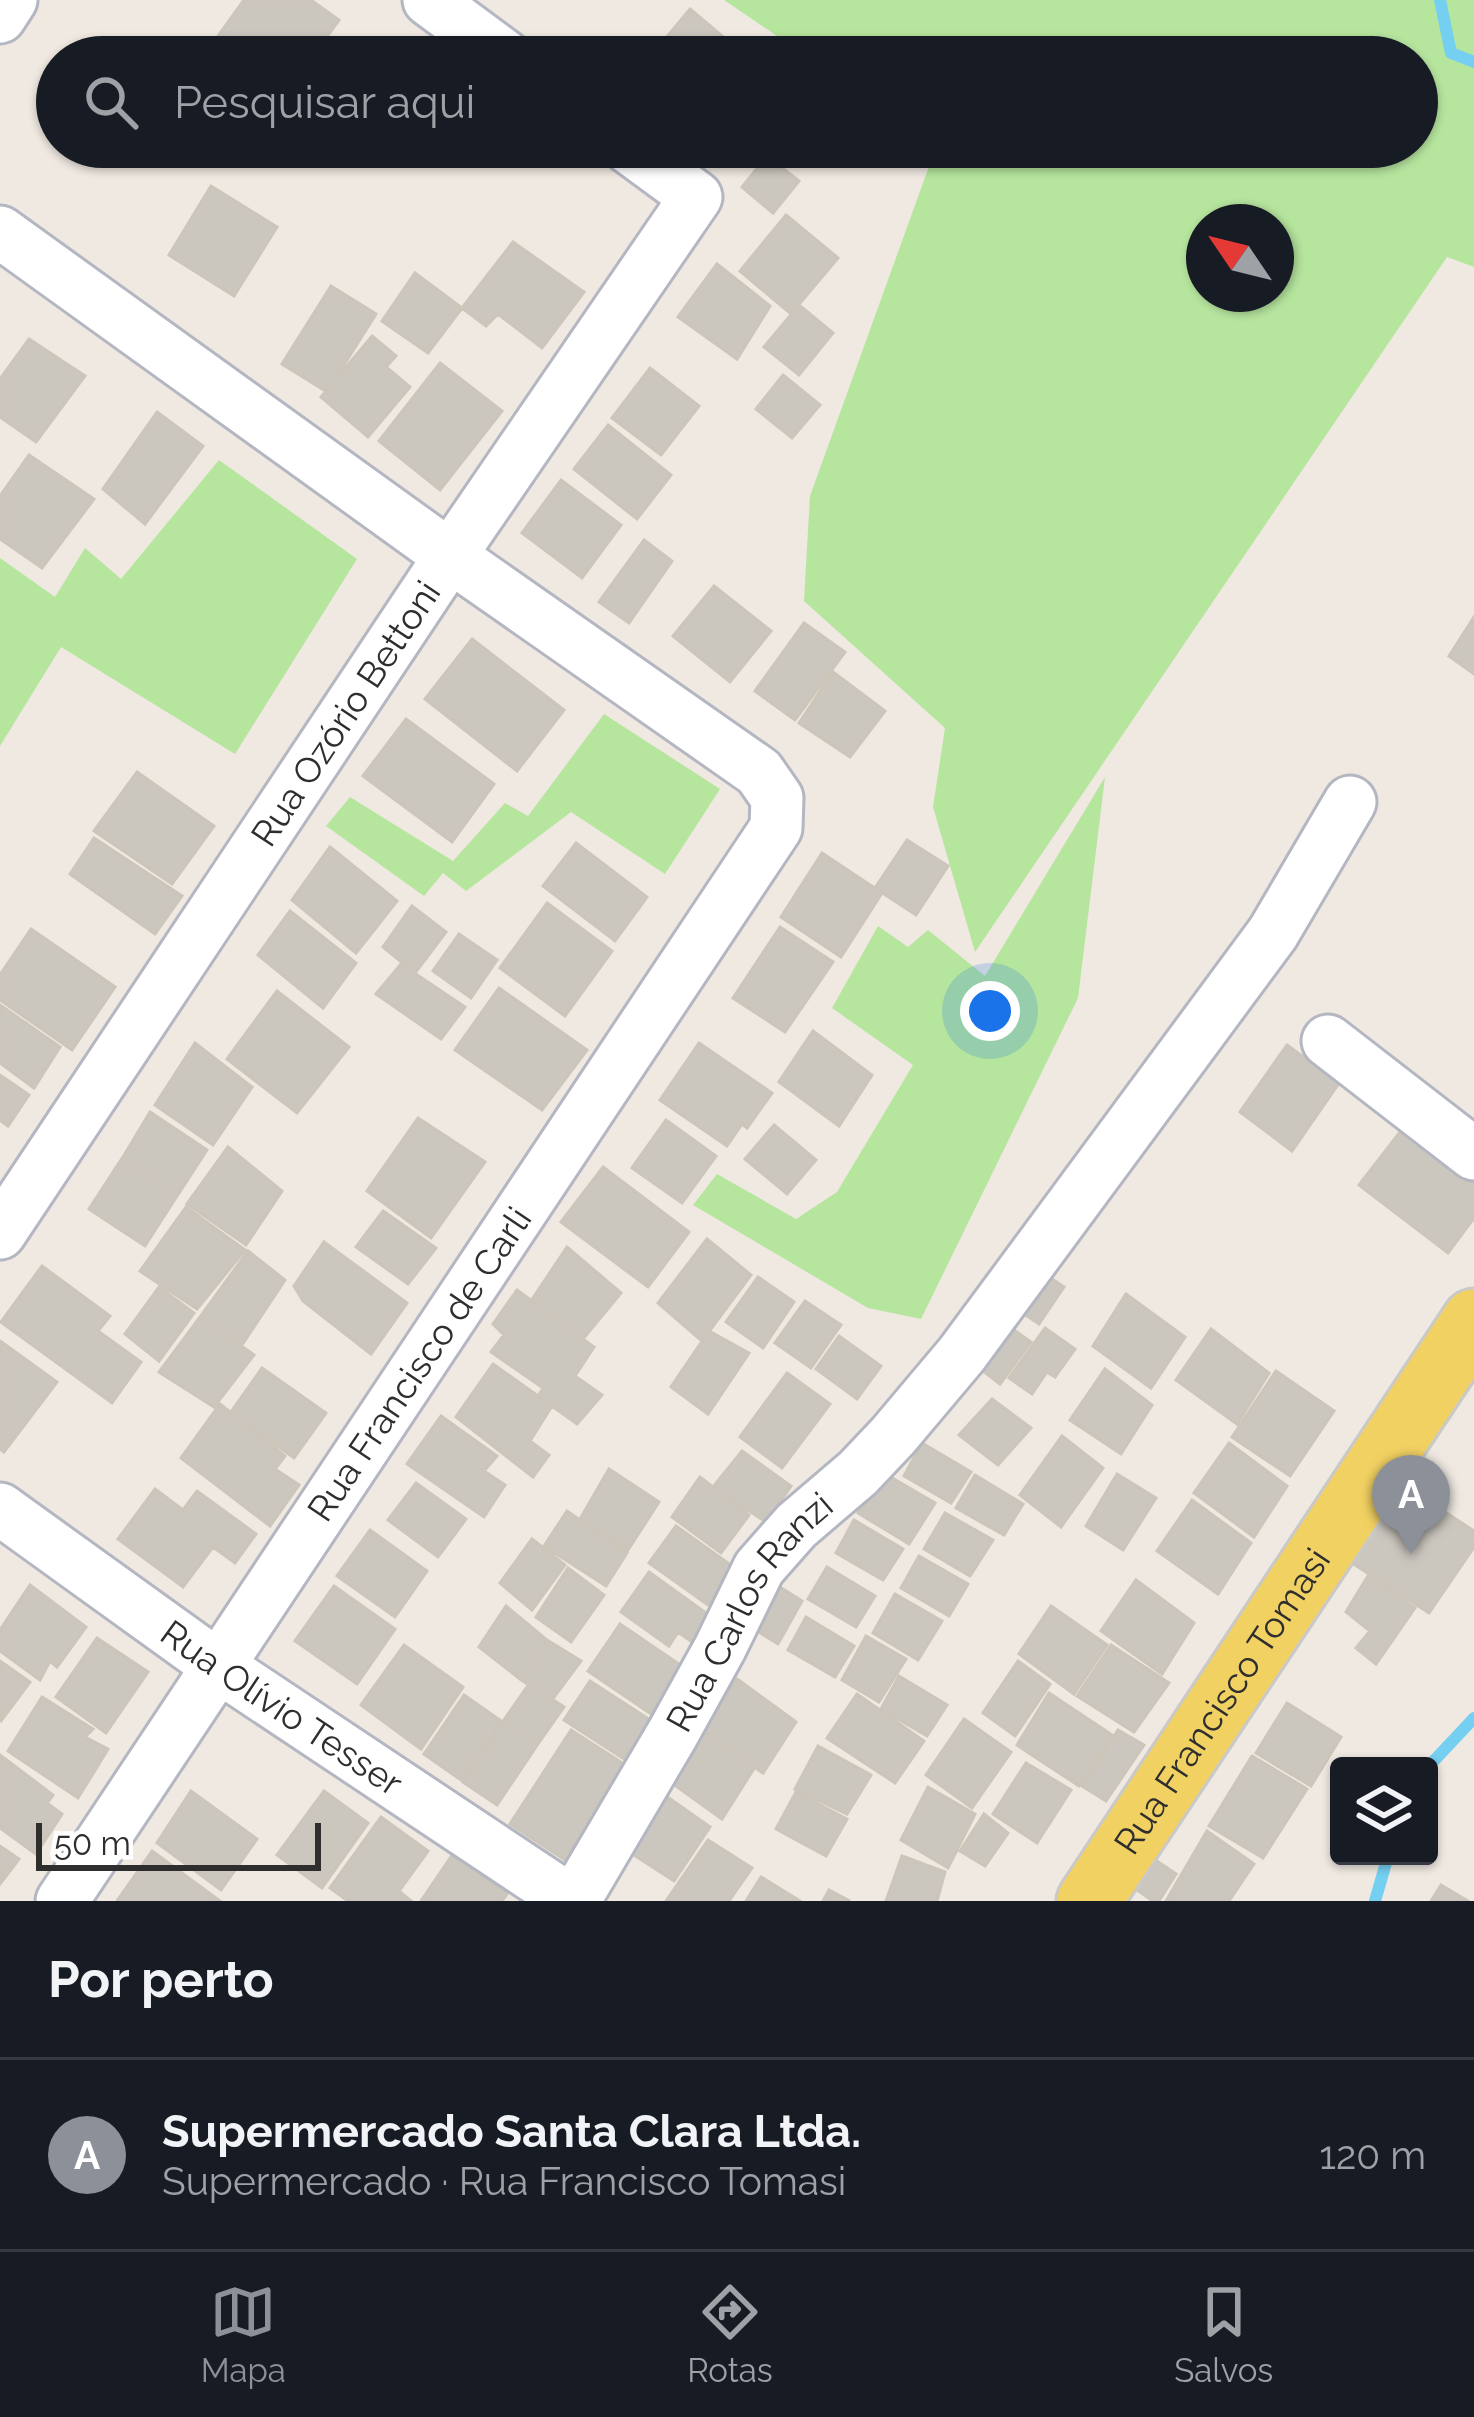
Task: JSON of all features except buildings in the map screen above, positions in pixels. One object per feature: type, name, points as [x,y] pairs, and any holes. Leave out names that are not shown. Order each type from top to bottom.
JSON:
[{"type":"main road","name":"Rua Francisco Tomasi","points":[[1089,1901],[1474,1321]]},
{"type":"street","points":[[0,16],[11,0]]},
{"type":"street","points":[[429,0],[478,36]]},
{"type":"street","name":"Rua Ozório Bettoni","points":[[0,1233],[450,556],[696,197],[657,168]]},
{"type":"street","points":[[0,232],[450,556]]},
{"type":"street","name":"Rua Francisco de Carli","points":[[62,1901],[776,828],[777,798],[760,772],[450,556]]},
{"type":"street","name":"Rua Carlos Ranzi","points":[[572,1901],[673,1733],[759,1568],[796,1526],[859,1473],[962,1354],[1273,933],[1350,802]]},
{"type":"street","points":[[1328,1041],[1474,1154]]},
{"type":"street","name":"Rua Olívio Tesser","points":[[0,1509],[218,1666],[572,1901]]},
{"type":"green space","points":[[724,0],[1474,0],[1474,267],[1447,257],[975,952],[933,807],[945,728],[804,601],[810,496],[928,168],[1438,168],[1438,36],[777,36]]},
{"type":"green space","points":[[219,460],[357,559],[235,754],[61,647],[0,746],[0,558],[55,597],[85,548],[121,579]]},
{"type":"green space","points":[[604,714],[720,789],[665,874],[571,812],[466,891],[443,873],[424,896],[326,826],[350,797],[453,861],[505,803],[528,816]]},
{"type":"green space","points":[[1105,777],[1078,998],[921,1319],[868,1308],[693,1205],[717,1174],[796,1219],[837,1192],[913,1065],[832,1008],[878,926],[908,947],[928,930],[985,976]]},
{"type":"waterway","points":[[1440,0],[1451,53],[1474,62]]},
{"type":"waterway","points":[[1437,1757],[1474,1718]]},
{"type":"waterway","points":[[1375,1901],[1385,1865]]},
{"type":"place","name":"Supermercado Santa Clara Ltda.","points":[[1411,1554]]}]
